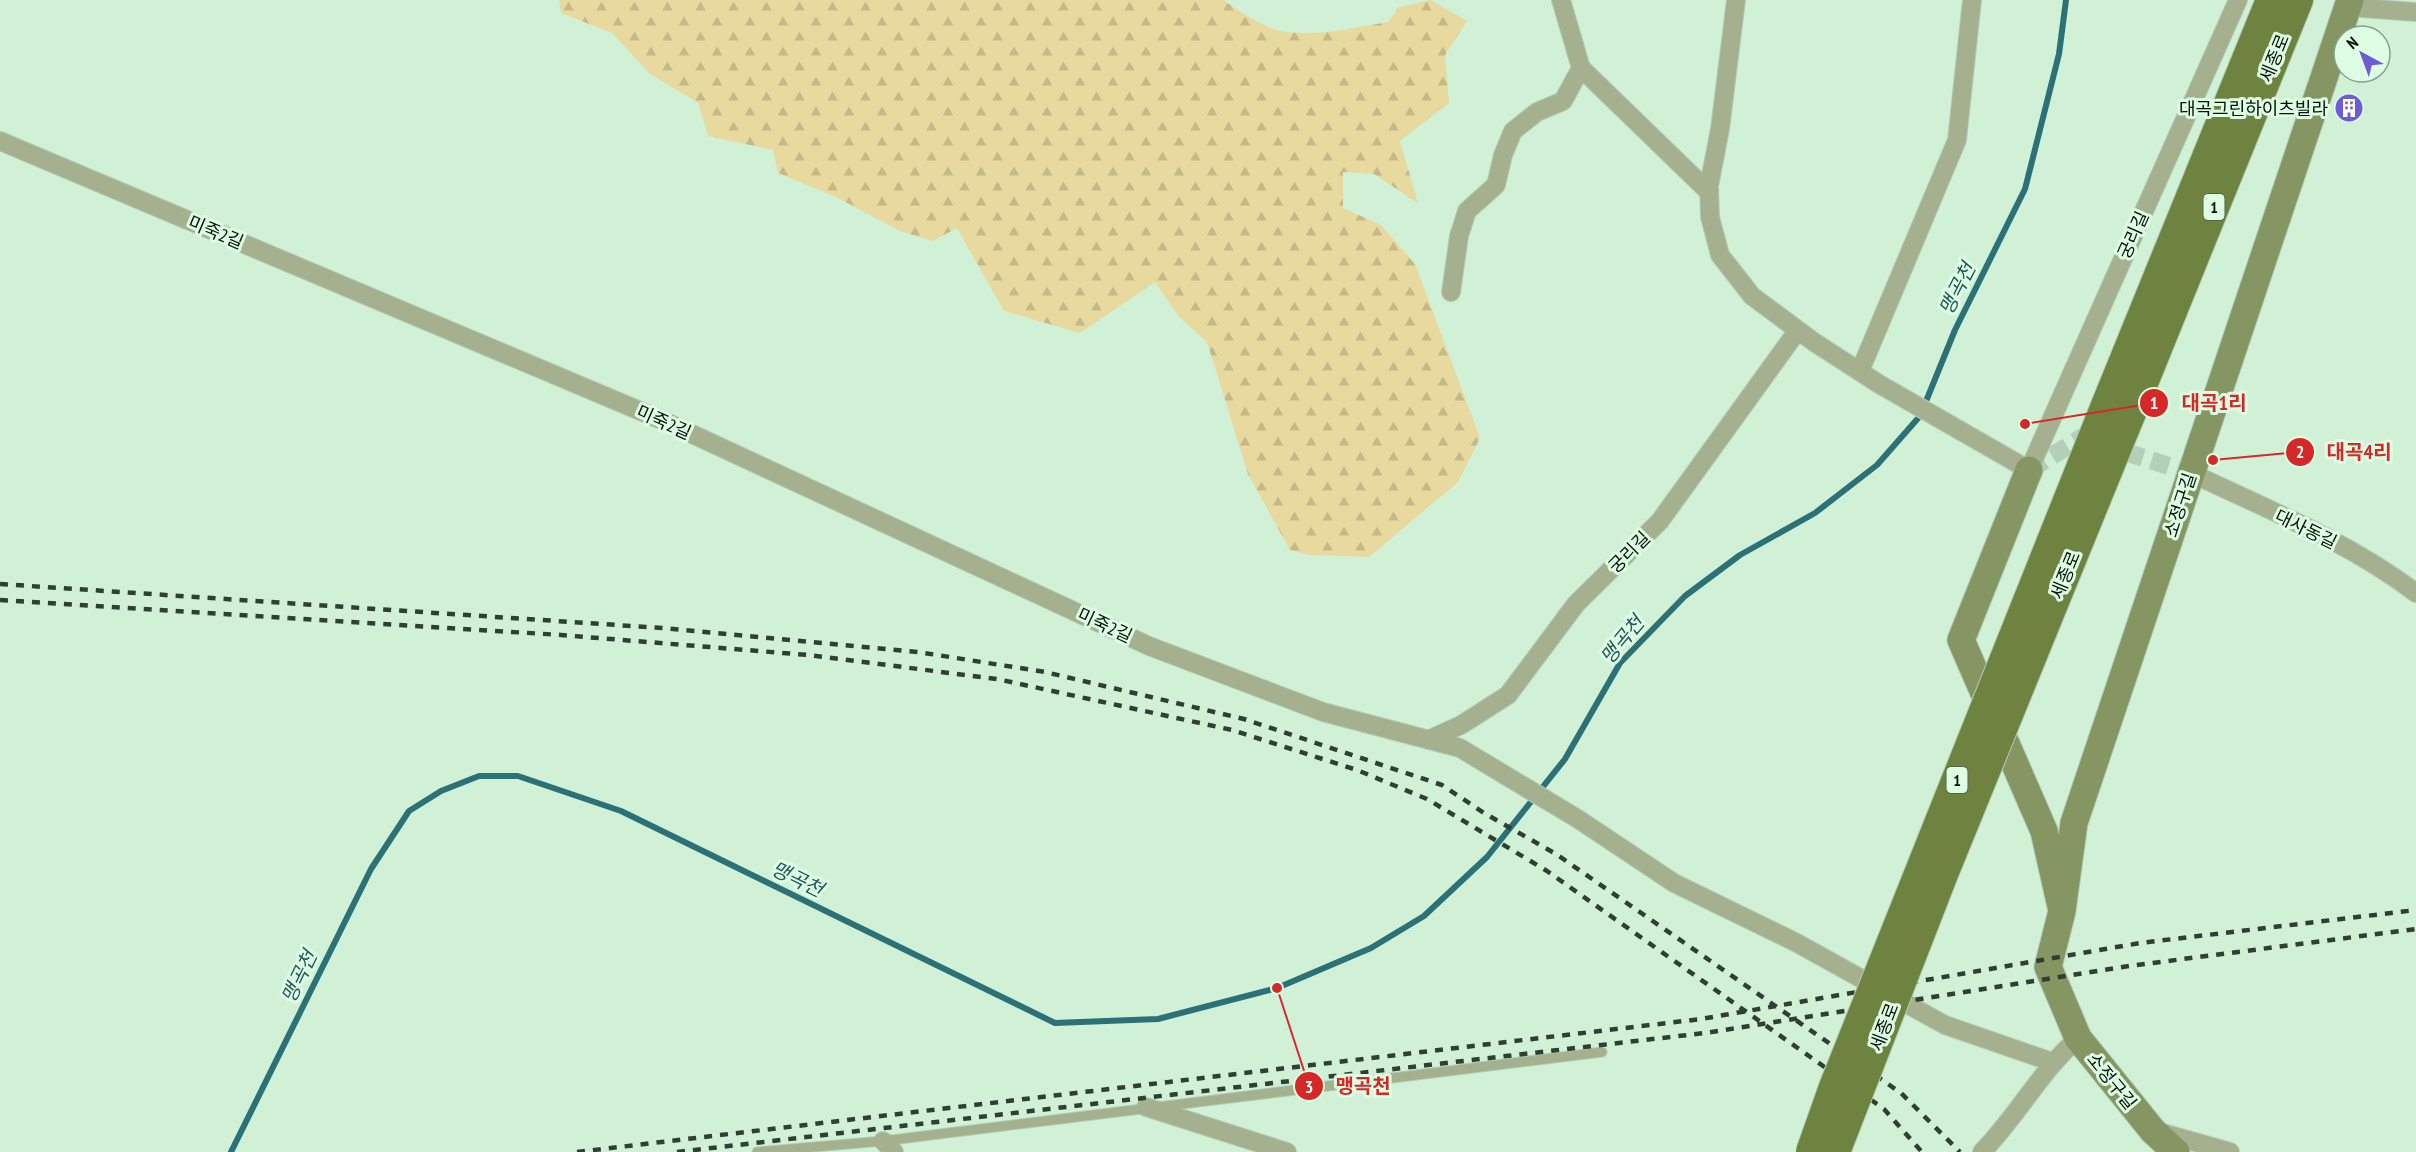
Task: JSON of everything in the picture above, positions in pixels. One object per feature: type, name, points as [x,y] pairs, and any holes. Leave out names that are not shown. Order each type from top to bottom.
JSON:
[{"type":"main road","name":"세종로","points":[[1835,1152],[1948,863],[2271,0]]},
{"type":"main road","name":"세종로","points":[[1811,1152],[1834,1087],[2117,411],[2298,0]]},
{"type":"street","points":[[1561,0],[1581,68],[1709,192]]},
{"type":"street","points":[[1736,0],[1709,192],[1710,217],[1720,255],[1752,296],[1798,330],[1879,384],[2029,470],[1961,640],[2044,831],[2062,911]]},
{"type":"street","points":[[1860,371],[1957,140],[1972,0]]},
{"type":"street","name":"궁리길","points":[[2029,470],[2238,0]]},
{"type":"street","points":[[2349,4],[2416,12]]},
{"type":"street","name":"소정구길","points":[[2176,1152],[2153,1131],[2078,1038],[2048,967],[2062,911],[2074,823],[2349,4]]},
{"type":"street","points":[[1452,292],[1459,236],[1467,211],[1496,185],[1503,155],[1513,131],[1537,112],[1563,101],[1581,68]]},
{"type":"street","name":"미죽2길","points":[[0,141],[664,422],[1149,646],[1323,712],[1460,748],[1578,819],[1674,883],[1797,943],[1945,1025],[2052,1062]]},
{"type":"street","name":"궁리길","points":[[1428,740],[1461,725],[1508,695],[1576,604],[1660,521],[1798,330]]},
{"type":"street","name":"대사동길","points":[[2191,473],[2339,545],[2392,575],[2416,593]]},
{"type":"street","name":"소정구길","points":[[1982,1152],[1998,1136],[2052,1062],[2078,1038]]},
{"type":"street","points":[[1146,1107],[1287,1152]]},
{"type":"street","points":[[2153,1131],[2230,1152]]},
{"type":"lane","points":[[757,1152],[889,1147],[1146,1107],[1602,1052]]},
{"type":"green space","points":[[559,0],[1224,0],[1268,27],[1294,33],[1308,33],[1388,22],[1399,7],[1431,0],[1467,21],[1445,55],[1449,103],[1400,141],[1418,203],[1374,174],[1343,172],[1343,208],[1381,225],[1415,264],[1480,438],[1458,482],[1369,557],[1310,555],[1290,550],[1248,474],[1207,342],[1179,317],[1155,282],[1080,333],[1004,311],[957,228],[933,241],[900,231],[836,197],[778,173],[773,150],[708,136],[698,103],[650,74],[612,33],[561,13]]},
{"type":"waterway","name":"맹곡천","points":[[231,1152],[371,869],[409,811],[441,791],[479,776],[518,776],[621,811],[1055,1023],[1158,1019],[1277,988],[1371,948],[1424,916],[1487,857],[1565,759],[1620,663],[1685,596],[1740,555],[1815,513],[1877,465],[1920,416],[1955,330],[2025,189],[2059,54],[2066,0]]},
{"type":"tunnel","points":[[2029,470],[2081,438],[2191,473]]},
{"type":"railway","points":[[0,584],[662,628],[918,652],[1045,672],[1244,719],[1442,785],[1484,813],[1556,854],[1901,1093],[1960,1152]]},
{"type":"railway","points":[[0,600],[561,635],[808,655],[997,679],[1232,730],[1357,770],[1427,799],[1547,871],[1884,1109],[1922,1152]]},
{"type":"railway","points":[[577,1152],[1701,1019],[2140,943],[2416,910]]},
{"type":"railway","points":[[677,1152],[1705,1033],[2129,966],[2416,929]]},
{"type":"place","name":"대곡그린하이츠빌라","points":[[2349,108]]},
{"type":"place","name":"대곡1리","points":[[2025,424]]},
{"type":"place","name":"대곡4리","points":[[2213,460]]},
{"type":"place","name":"맹곡천","points":[[1277,988]]}]
